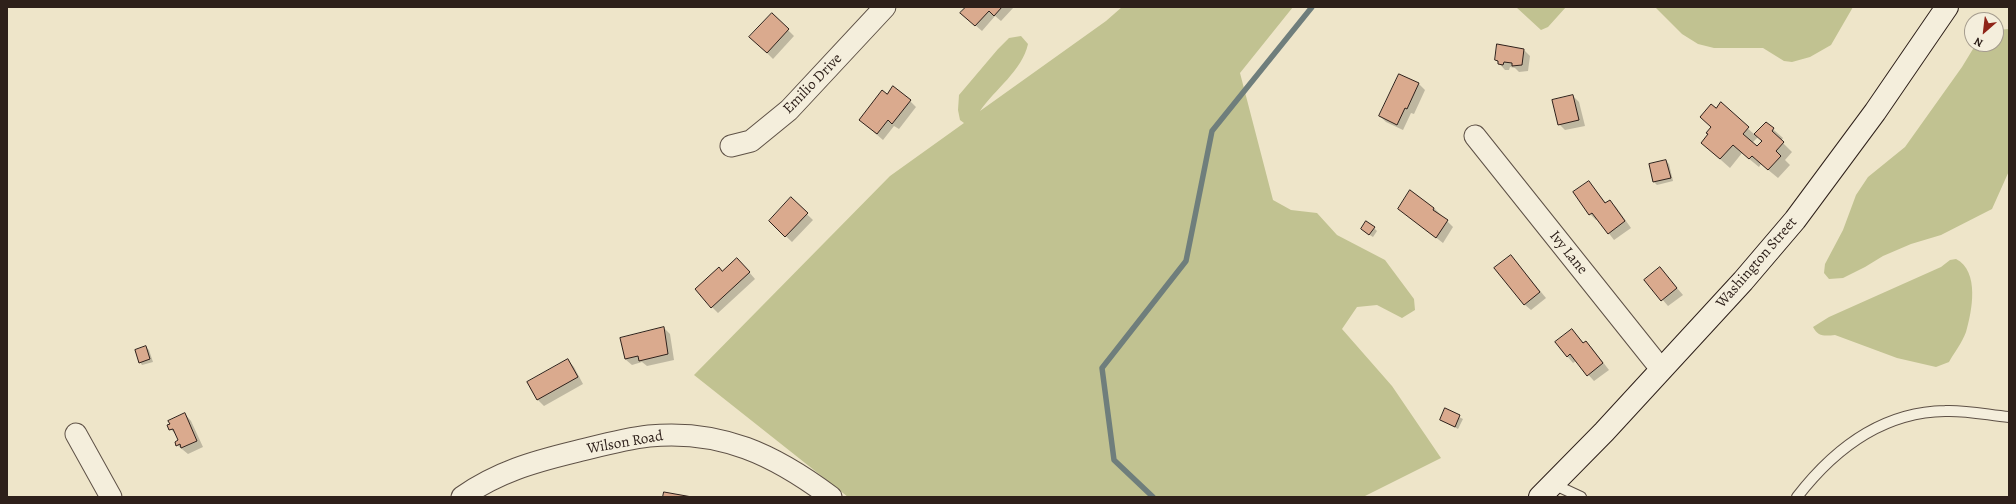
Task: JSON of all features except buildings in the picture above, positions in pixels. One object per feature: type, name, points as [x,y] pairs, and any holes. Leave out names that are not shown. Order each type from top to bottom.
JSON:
[{"type":"main road","name":"Washington Street","points":[[1550,493],[1744,281],[1795,220],[1875,112],[1947,7]]},
{"type":"street","name":"Emilio Drive","points":[[731,146],[751,141],[789,110],[885,7]]},
{"type":"street","name":"Ivy Lane","points":[[1475,136],[1662,370]]},
{"type":"street","points":[[76,434],[111,497]]},
{"type":"street","name":"Wilson Road","points":[[462,497],[502,474],[525,464],[624,440],[669,435],[712,439],[754,450],[792,470],[808,490],[831,497]]},
{"type":"lane","points":[[1797,497],[1815,475],[1843,449],[1862,435],[1889,422],[1908,416],[1946,411],[2009,417]]},
{"type":"lane","points":[[1550,493],[1581,497]]},
{"type":"green space","points":[[1122,7],[1293,7],[1240,73],[1273,200],[1291,210],[1317,213],[1337,235],[1385,260],[1414,299],[1415,310],[1402,318],[1377,305],[1357,307],[1342,329],[1392,386],[1441,458],[1363,497],[848,497],[694,375],[890,176],[964,123],[960,120],[958,110],[959,95],[1009,38],[1021,36],[1028,44],[1025,54],[1014,71],[980,111],[1106,21]]},
{"type":"green space","points":[[1516,7],[1566,7],[1548,27],[1541,30]]},
{"type":"green space","points":[[1655,7],[1853,7],[1831,45],[1810,57],[1792,62],[1784,61],[1763,48],[1714,48],[1698,44],[1682,34]]},
{"type":"green space","points":[[2004,29],[2009,29],[2009,171],[1992,209],[1941,235],[1911,244],[1883,256],[1843,278],[1829,279],[1824,273],[1825,264],[1843,230],[1856,195],[1868,177],[1905,147],[1971,52],[2004,52]]},
{"type":"green space","points":[[1956,259],[1964,265],[1969,273],[1972,303],[1966,332],[1949,362],[1936,367],[1897,358],[1835,335],[1825,336],[1817,333],[1813,327],[1829,317],[1941,267],[1950,260]]},
{"type":"waterway","points":[[1153,497],[1114,460],[1102,368],[1186,261],[1212,131],[1312,7]]}]
